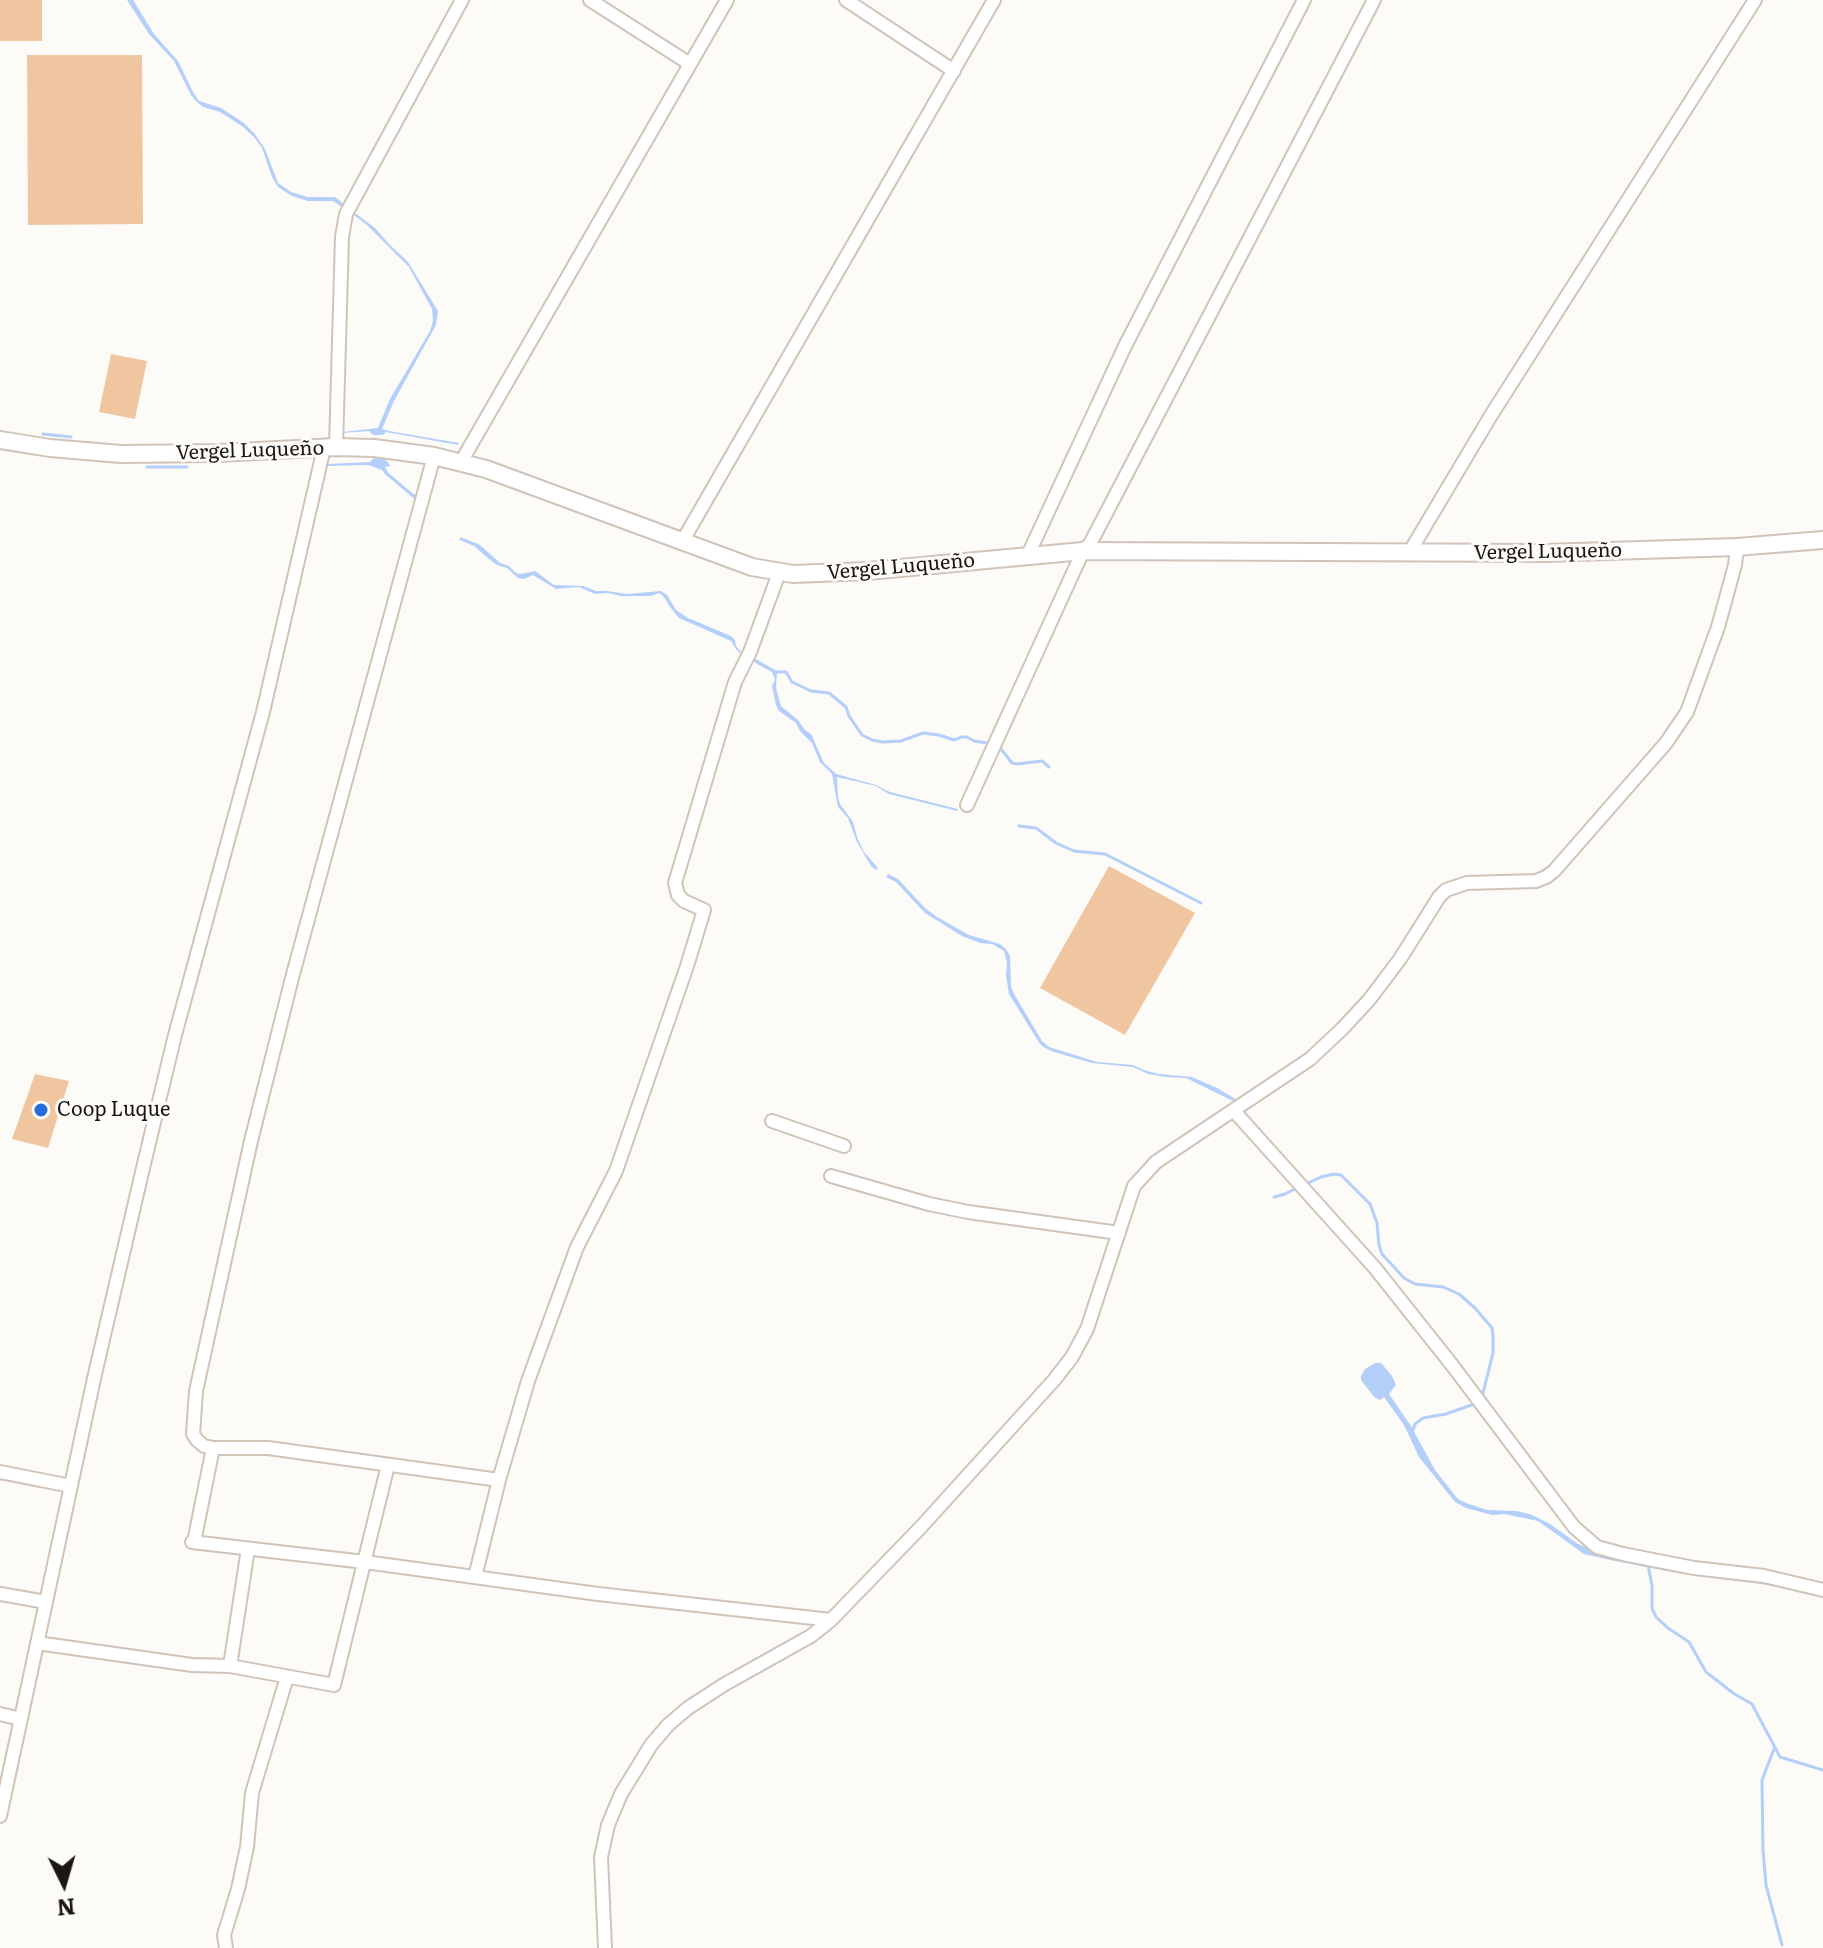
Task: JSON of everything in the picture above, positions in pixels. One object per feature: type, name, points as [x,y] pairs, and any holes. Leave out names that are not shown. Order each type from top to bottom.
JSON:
[{"type":"main road","name":"Vergel Luqueño","points":[[0,440],[121,454],[194,454],[330,447],[374,448],[434,456],[510,477],[752,567],[811,575],[1083,551],[1545,553],[1737,547],[1823,540]]},
{"type":"street","points":[[0,1816],[95,1374],[171,1050],[263,712],[330,447],[342,237],[346,214],[462,0]]},
{"type":"street","points":[[590,0],[690,64]]},
{"type":"street","points":[[461,462],[727,0]]},
{"type":"street","points":[[846,0],[954,71]]},
{"type":"street","points":[[682,542],[994,0]]},
{"type":"street","points":[[1027,557],[1125,346],[1304,0]]},
{"type":"street","points":[[967,805],[1083,551],[1090,544],[1374,0]]},
{"type":"street","points":[[1409,553],[1498,404],[1755,0]]},
{"type":"street","points":[[434,456],[292,978],[251,1141],[196,1391],[193,1434],[204,1446],[213,1448],[268,1448],[499,1480]]},
{"type":"street","points":[[605,1948],[601,1857],[621,1794],[651,1745],[688,1708],[811,1636],[831,1620],[921,1527],[1055,1379],[1072,1357],[1087,1329],[1134,1186],[1156,1162],[1310,1059],[1342,1029],[1400,959],[1446,890],[1467,883],[1536,881],[1554,871],[1666,743],[1687,712],[1718,627],[1737,547]]},
{"type":"street","points":[[475,1577],[528,1381],[577,1247],[616,1171],[704,910],[684,901],[678,895],[675,883],[735,682],[750,652],[779,573]]},
{"type":"street","points":[[1234,1111],[1375,1268],[1574,1527],[1597,1547],[1694,1568],[1764,1576],[1823,1590]]},
{"type":"street","points":[[772,1121],[844,1146]]},
{"type":"street","points":[[831,1176],[968,1212],[1119,1233]]},
{"type":"street","points":[[213,1448],[193,1542],[598,1594],[831,1620]]},
{"type":"street","points":[[37,1643],[192,1665],[230,1666],[334,1685],[388,1465]]},
{"type":"street","points":[[0,1472],[71,1486]]},
{"type":"street","points":[[230,1666],[248,1549]]},
{"type":"street","points":[[0,1594],[46,1602]]},
{"type":"street","points":[[226,1948],[224,1935],[247,1847],[252,1793],[287,1677]]},
{"type":"street","points":[[0,1714],[21,1719]]},
{"type":"shaded area","points":[[0,0],[42,0],[42,41],[0,41]]},
{"type":"shaded area","points":[[27,55],[142,55],[143,224],[28,225]]},
{"type":"shaded area","points":[[111,354],[147,361],[135,419],[99,412]]},
{"type":"shaded area","points":[[1109,866],[1195,913],[1125,1035],[1040,988]]},
{"type":"shaded area","name":"Coop Luque","points":[[35,1074],[69,1081],[48,1148],[12,1139]]},
{"type":"water","points":[[127,0],[133,0],[154,34],[178,61],[199,101],[221,108],[254,133],[265,149],[278,183],[291,192],[308,197],[335,197],[344,204],[342,207],[333,201],[308,201],[292,196],[278,187],[262,148],[254,137],[220,112],[203,107],[196,101],[174,61],[149,34]]},
{"type":"water","points":[[355,213],[375,228],[408,262],[438,311],[436,325],[382,429],[458,445],[386,432],[383,435],[373,435],[369,431],[342,433],[378,428],[390,399],[433,321],[432,309],[409,267]]},
{"type":"water","points":[[374,458],[388,462],[390,466],[385,467],[387,476],[382,470],[369,465],[328,466],[370,462]]},
{"type":"water","points":[[473,542],[516,573],[535,571],[554,585],[583,586],[596,591],[627,594],[661,591],[676,610],[688,618],[731,636],[743,654],[731,641],[679,618],[659,593],[621,596],[595,594],[579,587],[556,589],[533,575],[518,578],[489,559]]},
{"type":"water","points":[[754,658],[777,671],[776,688],[781,706],[811,734],[824,763],[836,774],[957,811],[837,777],[840,804],[853,822],[864,852],[878,868],[876,870],[857,842],[848,818],[838,807],[832,774],[820,762],[812,743],[796,723],[779,711],[772,686],[775,680],[772,672],[757,664]]},
{"type":"water","points":[[888,874],[898,879],[937,917],[969,935],[1000,944],[1006,949],[1010,956],[1014,994],[1042,1041],[1049,1047],[1097,1062],[1133,1065],[1159,1074],[1192,1077],[1237,1100],[1235,1102],[1186,1078],[1148,1074],[1133,1067],[1092,1063],[1045,1048],[1009,994],[1004,951],[992,944],[962,936],[925,913],[896,882],[886,877]]},
{"type":"water","points":[[1381,1363],[1392,1376],[1396,1385],[1389,1394],[1435,1470],[1458,1499],[1487,1510],[1530,1514],[1578,1544],[1609,1557],[1770,1580],[1823,1593],[1823,1597],[1584,1554],[1538,1521],[1466,1508],[1455,1502],[1419,1457],[1404,1425],[1384,1397],[1380,1400],[1374,1397],[1361,1380],[1365,1369]]},
{"type":"water","points":[[806,1630],[691,1698],[680,1706],[690,1697]]},
{"type":"waterway","points":[[43,434],[71,437]]},
{"type":"waterway","points":[[147,467],[187,467]]},
{"type":"waterway","points":[[386,473],[417,499]]},
{"type":"waterway","points":[[461,539],[476,545]]},
{"type":"waterway","points":[[776,672],[786,672],[792,682],[811,691],[829,693],[846,707],[862,735],[872,740],[901,741],[923,733],[954,740],[967,737],[987,743]]},
{"type":"waterway","points":[[1001,749],[1012,763],[1042,761],[1049,767]]},
{"type":"waterway","points":[[1019,826],[1036,828],[1056,843],[1074,851],[1105,854],[1201,903]]},
{"type":"waterway","points":[[1304,1185],[1321,1177],[1341,1175],[1370,1204],[1382,1254],[1404,1278],[1415,1284],[1443,1287],[1459,1294],[1492,1328],[1493,1353],[1482,1397]]},
{"type":"waterway","points":[[1274,1197],[1297,1188]]},
{"type":"waterway","points":[[1412,1433],[1415,1424],[1423,1418],[1477,1403]]},
{"type":"waterway","points":[[1648,1565],[1652,1608],[1656,1617],[1689,1642],[1706,1672],[1752,1704],[1780,1757],[1823,1770]]},
{"type":"waterway","points":[[1774,1749],[1762,1780],[1763,1850],[1766,1885],[1782,1945]]},
{"type":"place","name":"Coop Luque","points":[[41,1110]]}]
